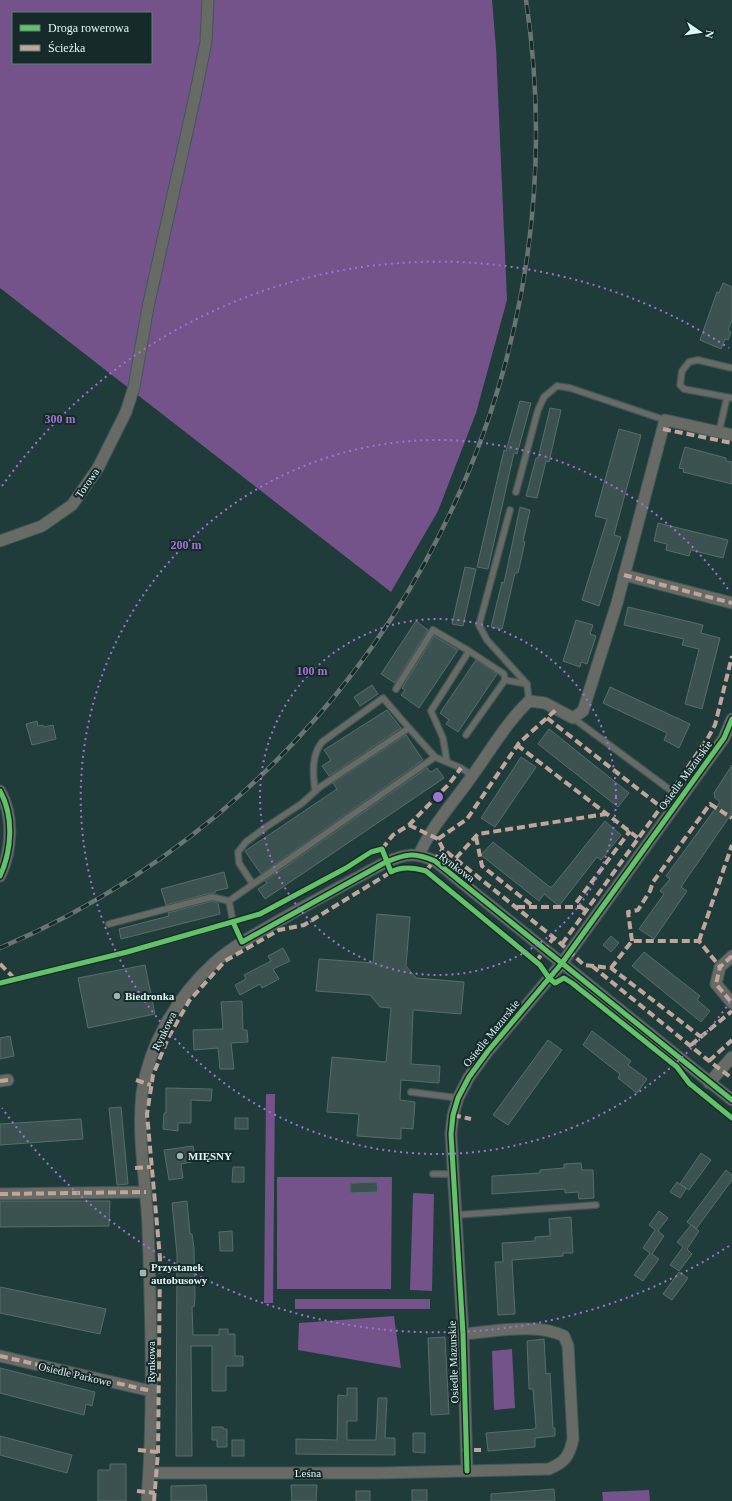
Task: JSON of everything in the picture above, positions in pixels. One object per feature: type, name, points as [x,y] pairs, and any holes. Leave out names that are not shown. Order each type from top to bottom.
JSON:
[{"type":"street","name":"Torowa","points":[[0,541],[42,526],[72,505],[101,461],[126,412],[134,387],[148,307],[206,42],[208,0]]},
{"type":"street","points":[[419,854],[428,834],[473,776],[499,735],[529,701],[545,703],[573,718],[583,711],[624,575],[666,420],[732,435]]},
{"type":"street","points":[[624,575],[732,604]]},
{"type":"street","name":"Osiedle Mazurskie","points":[[468,1471],[451,1134],[453,1115],[458,1098],[469,1077],[488,1051],[562,962],[681,798],[728,739],[732,719]]},
{"type":"street","points":[[0,792],[7,803],[10,832],[6,863],[0,876]]},
{"type":"street","name":"Rynkowa","points":[[147,1501],[151,1391],[151,1312],[146,1192],[140,1134],[142,1093],[151,1059],[178,1004],[215,962],[242,942],[386,862],[404,854],[419,854],[434,861],[562,962],[709,1083],[732,1100]]},
{"type":"street","points":[[732,956],[720,967],[716,984],[732,1003]]},
{"type":"street","points":[[709,1083],[732,1057]]},
{"type":"street","points":[[0,1194],[146,1192]]},
{"type":"street","name":"Leśna","points":[[149,1474],[549,1469],[562,1463],[570,1451],[573,1439],[568,1346],[564,1336],[553,1331],[540,1329],[462,1334]]},
{"type":"street","name":"Osiedle Parkowe","points":[[0,1356],[151,1391]]},
{"type":"lane","points":[[719,432],[730,397],[684,389],[680,385],[682,371],[689,362],[698,360],[732,368]]},
{"type":"lane","points":[[516,492],[538,410],[544,397],[557,386],[570,388],[666,420]]},
{"type":"lane","points":[[510,510],[480,625],[487,640],[527,684],[529,701]]},
{"type":"lane","points":[[396,689],[433,630],[469,651],[504,674],[505,680],[466,735]]},
{"type":"lane","points":[[447,762],[443,738],[431,711],[469,651]]},
{"type":"lane","points":[[505,680],[527,684]]},
{"type":"lane","points":[[315,791],[313,768],[316,750],[322,742],[383,698],[435,757],[473,776]]},
{"type":"lane","points":[[573,718],[681,798]]},
{"type":"lane","points":[[252,883],[239,863],[238,852],[246,842],[301,804],[315,791],[409,728]]},
{"type":"lane","points":[[229,901],[252,883],[435,757]]},
{"type":"lane","points":[[109,924],[212,897],[229,901]]},
{"type":"lane","points":[[229,901],[233,922],[242,942]]},
{"type":"lane","points":[[0,983],[127,952],[233,922]]},
{"type":"lane","points":[[411,1092],[458,1098]]},
{"type":"lane","points":[[433,1174],[453,1174]]},
{"type":"lane","points":[[456,1215],[596,1205]]},
{"type":"shaded area","points":[[0,0],[492,0],[496,48],[507,300],[476,413],[438,511],[391,592],[0,288]]},
{"type":"shaded area","points":[[266,1094],[275,1094],[273,1303],[264,1303]]},
{"type":"shaded area","points":[[277,1177],[392,1177],[391,1289],[277,1289]]},
{"type":"shaded area","points":[[413,1193],[434,1194],[432,1291],[410,1290]]},
{"type":"shaded area","points":[[295,1299],[430,1299],[430,1309],[295,1309]]},
{"type":"shaded area","points":[[394,1316],[401,1368],[298,1350],[299,1323]]},
{"type":"shaded area","points":[[512,1349],[515,1408],[494,1410],[492,1351]]},
{"type":"shaded area","points":[[649,1490],[650,1501],[603,1501],[602,1492]]},
{"type":"building","points":[[723,283],[732,287],[732,321],[728,330],[731,332],[728,340],[725,339],[721,349],[700,340],[717,292],[719,293]]},
{"type":"building","points":[[520,401],[531,403],[517,454],[514,453],[488,569],[477,567],[504,450],[506,451]]},
{"type":"building","points":[[550,408],[561,410],[549,462],[546,461],[537,498],[526,496],[536,458],[538,458]]},
{"type":"building","points":[[619,429],[641,435],[614,535],[621,537],[599,606],[582,600],[607,519],[595,516]]},
{"type":"building","points":[[685,447],[726,458],[726,461],[732,462],[732,484],[683,472],[684,469],[679,468]]},
{"type":"building","points":[[520,507],[530,510],[518,573],[515,573],[502,629],[491,627],[502,582],[504,583]]},
{"type":"building","points":[[658,523],[728,540],[723,558],[691,550],[689,556],[666,550],[667,544],[654,541]]},
{"type":"building","points":[[465,567],[476,569],[463,626],[452,624]]},
{"type":"building","points":[[628,607],[703,625],[701,633],[720,638],[702,709],[685,704],[699,649],[682,645],[684,639],[624,625]]},
{"type":"building","points":[[576,620],[593,625],[590,634],[596,636],[587,664],[581,662],[580,667],[563,661]]},
{"type":"building","points":[[416,621],[428,630],[395,683],[381,674]]},
{"type":"building","points":[[434,636],[458,650],[419,708],[401,695],[405,690],[402,688]]},
{"type":"building","points":[[476,660],[497,674],[458,732],[446,724],[449,720],[440,713]]},
{"type":"building","points":[[372,685],[378,694],[360,706],[354,697]]},
{"type":"building","points":[[610,687],[690,724],[679,748],[664,740],[667,733],[603,703]]},
{"type":"building","points":[[387,710],[401,728],[329,776],[322,766],[331,760],[324,750]]},
{"type":"building","points":[[37,721],[38,726],[43,725],[44,727],[53,725],[56,739],[32,745],[26,724]]},
{"type":"building","points":[[549,729],[629,793],[618,807],[538,744]]},
{"type":"building","points":[[406,735],[423,760],[261,874],[245,851],[337,789],[333,783]]},
{"type":"building","points":[[521,757],[536,767],[495,827],[481,818]]},
{"type":"building","points":[[732,765],[732,813],[681,887],[687,891],[654,939],[639,929],[664,894],[660,891],[670,879],[666,876],[720,802],[715,798],[714,793]]},
{"type":"building","points":[[427,768],[431,772],[437,768],[444,778],[265,899],[258,889],[267,883],[265,881]]},
{"type":"building","points":[[605,821],[621,835],[601,860],[597,857],[559,906],[544,894],[539,901],[481,855],[493,842],[550,887],[552,887]]},
{"type":"building","points":[[224,872],[228,888],[215,891],[215,893],[166,905],[161,889]]},
{"type":"building","points":[[212,901],[218,903],[220,914],[121,939],[119,929],[169,916],[168,913]]},
{"type":"building","points":[[377,914],[410,917],[406,966],[416,978],[464,982],[461,1014],[413,1010],[411,1064],[440,1066],[439,1083],[401,1080],[400,1100],[415,1102],[413,1129],[401,1128],[401,1139],[357,1136],[359,1114],[327,1112],[332,1057],[386,1062],[391,1008],[380,1007],[370,995],[316,991],[319,959],[373,963]]},
{"type":"building","points":[[611,936],[619,943],[611,952],[603,945]]},
{"type":"building","points":[[283,948],[290,961],[273,969],[279,979],[262,988],[260,984],[240,995],[235,985],[246,979],[244,975],[271,961],[268,956]]},
{"type":"building","points":[[644,952],[700,996],[697,1000],[710,1011],[701,1022],[632,966]]},
{"type":"building","name":"Biedronka","points":[[145,965],[155,1014],[88,1028],[78,978]]},
{"type":"building","points":[[242,1001],[243,1030],[247,1030],[248,1042],[231,1043],[234,1069],[220,1069],[218,1048],[194,1050],[193,1030],[223,1029],[221,1002]]},
{"type":"building","points":[[592,1031],[631,1061],[628,1065],[647,1079],[637,1093],[618,1078],[620,1074],[583,1045]]},
{"type":"building","points":[[10,1036],[14,1056],[0,1059],[0,1038]]},
{"type":"building","points":[[548,1040],[562,1050],[508,1125],[493,1115]]},
{"type":"building","points":[[166,1088],[212,1089],[211,1101],[191,1100],[191,1123],[178,1123],[178,1131],[163,1129],[164,1113],[166,1113]]},
{"type":"building","points":[[121,1107],[128,1184],[117,1185],[109,1108]]},
{"type":"building","points":[[235,1118],[248,1118],[248,1129],[235,1129]]},
{"type":"building","points":[[81,1119],[83,1139],[0,1145],[0,1124]]},
{"type":"building","name":"MIĘSNY","points":[[193,1146],[196,1161],[181,1164],[183,1178],[169,1180],[164,1150]]},
{"type":"building","points":[[701,1153],[711,1160],[689,1190],[680,1184]]},
{"type":"building","points":[[581,1163],[582,1170],[593,1170],[594,1198],[579,1199],[578,1192],[565,1193],[565,1189],[492,1194],[492,1176],[540,1173],[540,1170],[564,1168],[564,1164]]},
{"type":"building","points":[[233,1167],[244,1167],[244,1182],[232,1182]]},
{"type":"building","points":[[726,1170],[732,1175],[732,1180],[696,1229],[699,1231],[687,1249],[692,1254],[679,1271],[670,1265],[683,1247],[677,1242],[691,1225],[687,1222]]},
{"type":"building","points":[[377,1182],[378,1192],[350,1193],[350,1183]]},
{"type":"building","points":[[677,1182],[686,1189],[680,1198],[670,1192]]},
{"type":"building","points":[[0,1201],[110,1201],[109,1226],[0,1227]]},
{"type":"building","points":[[187,1201],[190,1234],[192,1234],[194,1248],[195,1298],[194,1307],[192,1307],[193,1335],[219,1335],[219,1329],[228,1329],[228,1334],[235,1334],[235,1356],[243,1356],[243,1366],[226,1366],[226,1391],[212,1391],[212,1346],[191,1346],[192,1456],[176,1456],[177,1254],[172,1203]]},
{"type":"building","points":[[659,1211],[668,1218],[658,1231],[664,1236],[652,1254],[659,1259],[643,1281],[634,1275],[650,1253],[643,1248],[655,1230],[649,1225]]},
{"type":"building","points":[[571,1217],[573,1253],[563,1253],[563,1256],[512,1260],[515,1314],[498,1315],[495,1262],[503,1262],[502,1243],[535,1241],[535,1237],[550,1236],[549,1219]]},
{"type":"building","points":[[232,1231],[233,1251],[220,1251],[219,1232]]},
{"type":"building","points":[[679,1272],[688,1278],[672,1300],[663,1294]]},
{"type":"building","points":[[0,1287],[106,1309],[100,1334],[0,1313]]},
{"type":"building","points":[[445,1337],[449,1414],[431,1415],[428,1338]]},
{"type":"building","points":[[544,1339],[546,1374],[550,1373],[553,1428],[555,1428],[555,1436],[535,1438],[535,1447],[488,1451],[486,1433],[534,1429],[536,1427],[533,1389],[529,1389],[527,1341]]},
{"type":"building","points":[[0,1368],[95,1392],[92,1406],[86,1404],[84,1415],[0,1393]]},
{"type":"building","points":[[347,1388],[357,1388],[357,1421],[347,1421],[347,1440],[376,1440],[378,1398],[387,1398],[385,1438],[395,1438],[395,1455],[296,1454],[296,1439],[337,1440],[338,1395],[347,1396]]},
{"type":"building","points":[[212,1427],[223,1427],[223,1429],[227,1429],[227,1447],[217,1447],[217,1440],[212,1440]]},
{"type":"building","points":[[413,1433],[425,1433],[425,1453],[413,1452]]},
{"type":"building","points":[[0,1436],[72,1455],[67,1473],[0,1455]]},
{"type":"building","points":[[232,1440],[244,1440],[244,1456],[232,1456]]},
{"type":"building","points":[[110,1464],[126,1464],[126,1501],[98,1501],[98,1470],[110,1470]]},
{"type":"building","points":[[206,1485],[207,1501],[171,1501],[171,1486]]},
{"type":"building","points":[[291,1485],[317,1485],[316,1501],[292,1501]]},
{"type":"building","points":[[554,1489],[555,1501],[491,1501],[491,1494]]},
{"type":"building","points":[[412,1490],[427,1490],[427,1501],[412,1501]]},
{"type":"building","points":[[356,1491],[370,1491],[370,1501],[356,1501]]},
{"type":"railway","points":[[0,948],[131,878],[247,789],[345,683],[424,564],[483,433],[521,293],[536,148],[526,0]]},
{"type":"marked path","points":[[663,429],[732,443]]},
{"type":"marked path","points":[[624,575],[732,603]]},
{"type":"marked path","points":[[562,944],[661,807],[709,736],[715,725],[732,656]]},
{"type":"marked path","points":[[438,839],[467,819],[519,743],[558,708]]},
{"type":"marked path","points":[[547,718],[661,807]]},
{"type":"marked path","points":[[517,745],[638,838]]},
{"type":"marked path","points":[[382,849],[393,835],[409,825],[449,784],[461,768]]},
{"type":"marked path","points":[[632,941],[628,912],[638,910],[650,891],[653,882],[710,804],[732,818]]},
{"type":"marked path","points":[[456,858],[478,834],[606,814]]},
{"type":"marked path","points":[[409,825],[438,839],[443,849],[558,941],[584,965],[611,968],[701,1037]]},
{"type":"marked path","points":[[585,910],[576,903],[630,831]]},
{"type":"marked path","points":[[476,837],[482,866],[534,907]]},
{"type":"marked path","points":[[699,941],[732,845]]},
{"type":"marked path","points":[[426,871],[443,849]]},
{"type":"marked path","points":[[154,1501],[158,1452],[160,1258],[147,1114],[153,1075],[168,1038],[189,1001],[225,961],[279,930],[304,925],[391,872]]},
{"type":"marked path","points":[[517,907],[581,907]]},
{"type":"marked path","points":[[536,962],[554,937]]},
{"type":"marked path","points":[[611,968],[632,941],[699,941],[720,967]]},
{"type":"marked path","points":[[732,956],[720,967],[716,984],[732,1003]]},
{"type":"marked path","points":[[0,964],[15,979]]},
{"type":"marked path","points":[[592,966],[732,1078]]},
{"type":"marked path","points":[[691,1045],[732,1011]]},
{"type":"marked path","points":[[709,1061],[732,1040]]},
{"type":"marked path","points":[[0,1081],[8,1080]]},
{"type":"marked path","points":[[136,1080],[151,1085]]},
{"type":"marked path","points":[[453,1115],[471,1119]]},
{"type":"marked path","points":[[135,1168],[151,1167]]},
{"type":"marked path","points":[[0,1194],[146,1192]]},
{"type":"marked path","points":[[0,1356],[151,1391]]},
{"type":"marked path","points":[[138,1450],[158,1452]]},
{"type":"marked path","points":[[462,1450],[481,1450]]},
{"type":"marked path","points":[[137,1491],[155,1493]]},
{"type":"cycle path","points":[[467,1471],[463,1334],[451,1134],[453,1115],[458,1098],[469,1077],[488,1051],[562,963],[724,738],[732,719]]},
{"type":"cycle path","points":[[0,791],[8,811],[10,833],[7,855],[0,876]]},
{"type":"cycle path","points":[[0,983],[127,952],[260,914],[346,868],[371,852],[382,849],[391,872],[404,868],[413,868],[426,871],[540,965],[549,978],[555,983],[564,978],[572,983],[677,1067],[689,1083],[732,1118]]},
{"type":"cycle path","points":[[233,922],[242,942],[386,862],[410,855],[428,858],[435,861],[732,1100]]},
{"type":"place","name":"Biedronka","points":[[117,996]]},
{"type":"place","name":"MIĘSNY","points":[[180,1156]]},
{"type":"place","name":"Przystanek autobusowy","points":[[143,1273]]}]
